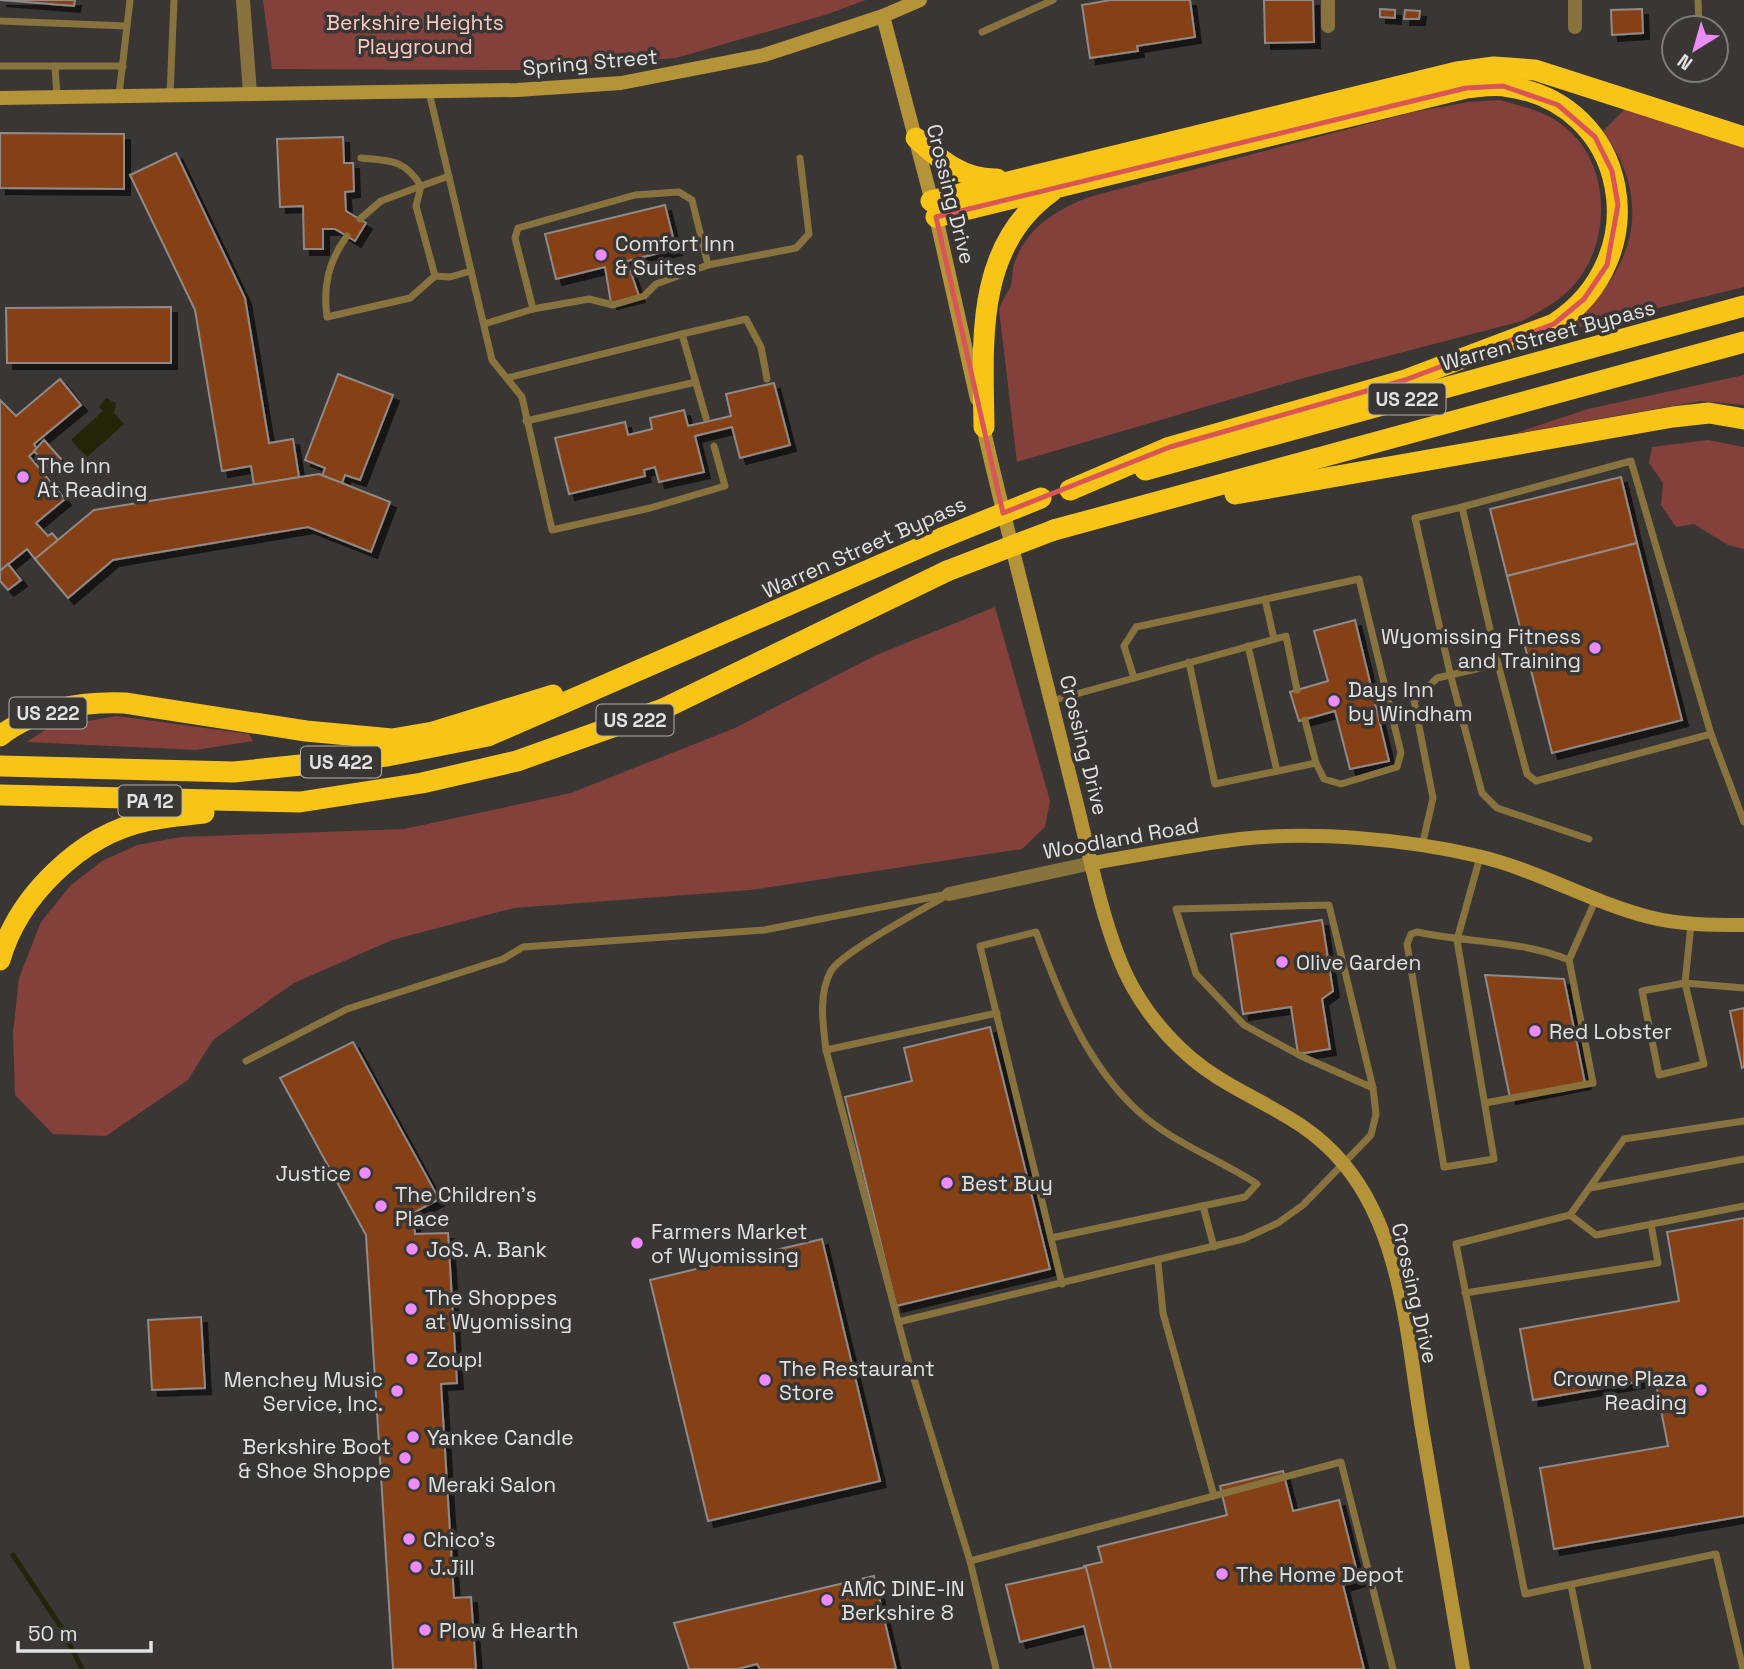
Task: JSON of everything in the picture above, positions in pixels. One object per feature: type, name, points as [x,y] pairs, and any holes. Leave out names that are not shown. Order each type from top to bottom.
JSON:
[{"type":"highway","points":[[933,209],[1033,176],[1457,72],[1494,67],[1535,70],[1744,137]]},
{"type":"highway","points":[[933,209],[1057,188],[1466,88],[1503,86],[1541,97],[1584,124],[1595,137],[1612,170],[1618,205],[1614,244],[1607,265],[1584,299],[1554,324],[1405,380],[1170,447],[1070,490]]},
{"type":"highway","points":[[916,138],[945,164],[974,177],[993,180],[1033,176]]},
{"type":"highway","points":[[984,428],[983,348],[992,276],[1015,228],[1038,201],[1057,188]]},
{"type":"highway","name":"Warren Street Bypass","points":[[0,766],[222,773],[387,756],[488,736],[942,538],[1041,498],[1744,306]]},
{"type":"highway","name":"US 222","points":[[0,960],[20,914],[36,893],[72,859],[113,833],[144,821],[300,802],[436,780],[517,761],[589,738],[663,709],[947,570],[1054,530],[1744,342]]},
{"type":"highway","points":[[1099,518],[1673,418],[1709,413],[1744,419]]},
{"type":"highway","name":"US 222","points":[[0,736],[40,715],[82,703],[100,702],[125,703],[306,731],[392,739],[433,732],[665,661]]},
{"type":"highway","name":"PA 12","points":[[0,795],[176,802],[300,802]]},
{"type":"street","points":[[243,0],[250,93]]},
{"type":"street","name":"Spring Street","points":[[0,98],[561,88],[680,74],[784,50],[883,16],[920,0]]},
{"type":"street","points":[[1328,0],[1328,26]]},
{"type":"street","points":[[1575,0],[1575,27]]},
{"type":"street","name":"Crossing Drive","points":[[883,16],[916,138],[1051,701],[1092,863],[1118,951],[1131,984],[1168,1036],[1216,1076],[1298,1121],[1344,1165],[1373,1210],[1390,1257],[1463,1669]]},
{"type":"street","name":"Woodland Road","points":[[949,894],[1092,863],[1241,839],[1328,838],[1422,845],[1480,856],[1524,869],[1596,899],[1649,917],[1691,925],[1744,925]]},
{"type":"lane","points":[[120,95],[130,0]]},
{"type":"lane","points":[[170,94],[174,0]]},
{"type":"lane","points":[[982,32],[1053,0]]},
{"type":"lane","points":[[0,21],[127,26]]},
{"type":"lane","points":[[0,66],[123,66]]},
{"type":"lane","points":[[54,66],[57,97]]},
{"type":"lane","points":[[429,91],[492,360],[522,397],[552,530],[650,508],[725,486],[714,446]]},
{"type":"lane","points":[[361,158],[398,162],[411,171],[421,186],[416,206],[435,276]]},
{"type":"lane","points":[[484,324],[533,309],[589,299],[613,304],[644,296],[656,284],[708,265],[796,248],[809,234],[800,158]]},
{"type":"lane","points":[[360,219],[381,201],[449,176]]},
{"type":"lane","points":[[533,309],[515,238],[518,228],[635,195],[679,192],[692,200],[708,265]]},
{"type":"lane","points":[[347,236],[334,254],[323,291],[327,317],[410,298],[435,276],[450,277],[471,271]]},
{"type":"lane","points":[[507,378],[746,320],[761,347],[767,379]]},
{"type":"lane","points":[[682,334],[706,418]]},
{"type":"lane","points":[[526,421],[696,382]]},
{"type":"lane","points":[[1589,839],[1497,808],[1482,793],[1450,673],[1415,518],[1631,461],[1711,734],[1744,822]]},
{"type":"lane","points":[[1462,507],[1498,664],[1527,774],[1536,781],[1711,734]]},
{"type":"lane","points":[[1134,678],[1124,646],[1136,627],[1359,579],[1401,753],[1397,767],[1341,784],[1324,779],[1316,763],[1306,720]]},
{"type":"lane","points":[[1265,599],[1274,639]]},
{"type":"lane","points":[[1051,701],[1286,636],[1297,690]]},
{"type":"lane","points":[[1248,646],[1276,771]]},
{"type":"lane","points":[[1189,663],[1215,784],[1316,763]]},
{"type":"lane","points":[[1422,845],[1433,798],[1414,701],[1437,678],[1498,664]]},
{"type":"lane","points":[[1480,856],[1457,940],[1494,1159],[1444,1167],[1407,938],[1417,932],[1457,940],[1540,948],[1569,960]]},
{"type":"lane","points":[[949,894],[863,945],[831,970],[821,1010],[826,1050],[898,1322],[970,1561],[996,1669]]},
{"type":"lane","name":"Woodland Road","points":[[246,1061],[347,1009],[503,959],[523,947],[764,930],[949,894]]},
{"type":"lane","points":[[1485,1103],[1593,1083],[1569,960],[1596,899]]},
{"type":"lane","points":[[898,1322],[1158,1262],[1242,1239],[1278,1223],[1303,1205],[1371,1135],[1376,1114],[1373,1088],[1329,905],[1176,909],[1195,974],[1244,1025],[1301,1056],[1373,1088]]},
{"type":"lane","points":[[1691,925],[1685,983],[1704,1064],[1659,1075],[1642,991],[1685,983],[1744,988]]},
{"type":"lane","points":[[1051,1238],[1245,1197],[1257,1184],[1161,1128],[1139,1112],[1114,1084],[1073,1022],[1036,932],[981,946],[1062,1284]]},
{"type":"lane","points":[[826,1050],[997,1013]]},
{"type":"lane","points":[[1743,1669],[1716,1554],[1525,1594],[1456,1244],[1570,1215],[1624,1139],[1744,1121]]},
{"type":"lane","points":[[1590,1188],[1744,1159]]},
{"type":"lane","points":[[1203,1206],[1214,1247]]},
{"type":"lane","points":[[1570,1215],[1596,1235],[1744,1206]]},
{"type":"lane","points":[[1465,1293],[1658,1264],[1651,1224]]},
{"type":"lane","points":[[1158,1262],[1163,1313],[1214,1496]]},
{"type":"lane","points":[[970,1561],[1341,1462],[1393,1669]]},
{"type":"lane","points":[[1571,1585],[1588,1669]]},
{"type":"highlighted area","points":[[1503,86],[1558,105],[1595,137],[1612,171],[1618,205],[1607,265],[1584,299],[1554,324],[1405,380],[1170,447],[1003,513],[936,217],[1466,88]]},
{"type":"green space","name":"Berkshire Heights Playground","points":[[263,0],[866,0],[825,15],[676,58],[518,70],[272,69]]},
{"type":"green space","points":[[1500,100],[1539,112],[1561,124],[1577,139],[1589,156],[1597,176],[1601,220],[1597,241],[1578,280],[1559,298],[1522,321],[1300,379],[1017,462],[999,309],[1011,285],[1013,266],[1019,251],[1034,230],[1054,214],[1089,197],[1413,112],[1469,102]]},
{"type":"green space","points":[[1627,107],[1744,147],[1744,287],[1564,331],[1599,296],[1623,257],[1630,236],[1630,189],[1620,160],[1603,131]]},
{"type":"green space","points":[[1744,375],[1744,405],[1701,401],[1513,434],[1588,409]]},
{"type":"green space","points":[[1708,440],[1744,447],[1744,549],[1728,545],[1694,524],[1676,527],[1661,505],[1663,483],[1649,463],[1652,447]]},
{"type":"green space","points":[[995,607],[1050,801],[1045,827],[1022,849],[751,890],[514,908],[392,940],[294,983],[213,1040],[188,1080],[106,1136],[53,1134],[15,1095],[13,1032],[19,978],[41,922],[71,885],[102,861],[137,845],[181,837],[404,829],[571,793],[735,728],[874,656]]},
{"type":"green space","points":[[117,716],[249,734],[253,741],[196,750],[27,742],[48,728]]},
{"type":"shaded area","points":[[106,398],[116,403],[114,413],[124,424],[87,457],[71,440],[103,411],[99,407]]},
{"type":"building","points":[[0,0],[75,0],[74,6]]},
{"type":"building","points":[[1111,0],[1190,0],[1195,37],[1137,46],[1138,51],[1090,58],[1082,5]]},
{"type":"building","points":[[1264,0],[1313,0],[1314,42],[1265,43]]},
{"type":"building","points":[[1380,9],[1395,10],[1395,18],[1380,17]]},
{"type":"building","points":[[1642,9],[1643,33],[1612,35],[1611,10]]},
{"type":"building","points":[[1405,10],[1420,11],[1419,19],[1404,19]]},
{"type":"building","points":[[0,133],[124,134],[124,189],[0,188]]},
{"type":"building","points":[[343,137],[344,163],[353,163],[354,191],[345,192],[346,211],[366,223],[355,241],[335,229],[323,229],[323,249],[304,249],[303,206],[280,207],[277,139]]},
{"type":"building","points":[[176,153],[245,298],[269,443],[293,439],[299,477],[254,485],[251,466],[222,471],[195,310],[130,175]]},
{"type":"building","name":"Comfort Inn & Suites","points":[[665,205],[676,249],[627,261],[639,296],[611,303],[605,267],[556,279],[545,234]]},
{"type":"building","points":[[171,307],[171,363],[7,363],[6,308]]},
{"type":"building","points":[[338,374],[393,395],[360,480],[345,475],[342,483],[322,476],[325,468],[305,460]]},
{"type":"building","name":"The Inn At Reading","points":[[60,379],[81,405],[34,444],[37,449],[29,456],[65,499],[36,523],[48,536],[52,533],[58,540],[35,559],[27,549],[0,571],[0,400],[16,416]]},
{"type":"building","points":[[774,383],[790,445],[740,458],[732,427],[695,436],[704,472],[659,482],[655,467],[644,470],[645,476],[569,494],[555,438],[625,422],[628,435],[652,429],[650,418],[684,410],[688,426],[731,416],[726,394]]},
{"type":"building","points":[[44,440],[61,459],[50,469],[34,451]]},
{"type":"building","points":[[319,474],[390,502],[371,552],[308,527],[113,560],[68,598],[35,559],[94,510]]},
{"type":"building","points":[[1621,477],[1637,543],[1507,576],[1490,509]]},
{"type":"building","name":"Wyomissing Fitness and Training","points":[[1637,543],[1682,720],[1552,753],[1507,576]]},
{"type":"building","points":[[8,564],[21,580],[8,590],[0,581],[0,571]]},
{"type":"building","name":"Days Inn by Windham","points":[[1355,620],[1389,761],[1350,769],[1335,711],[1299,721],[1290,692],[1328,681],[1314,631]]},
{"type":"building","name":"Olive Garden","points":[[1322,920],[1333,991],[1322,999],[1330,1049],[1298,1054],[1291,1007],[1243,1014],[1231,934]]},
{"type":"building","name":"Red Lobster","points":[[1485,975],[1564,979],[1585,1083],[1510,1098]]},
{"type":"building","points":[[1744,1008],[1744,1067],[1742,1068],[1730,1011]]},
{"type":"building","name":"Best Buy","points":[[990,1027],[1050,1269],[896,1306],[845,1097],[912,1081],[904,1048]]},
{"type":"building","name":"The Shoppes at Wyomissing","points":[[353,1042],[439,1199],[413,1213],[415,1234],[448,1233],[457,1383],[441,1384],[454,1598],[471,1597],[476,1669],[393,1669],[366,1235],[280,1078]]},
{"type":"building","name":"Crowne Plaza Reading","points":[[1744,1218],[1744,1516],[1554,1549],[1540,1468],[1668,1446],[1655,1379],[1533,1400],[1520,1329],[1679,1301],[1667,1232]]},
{"type":"building","name":"The Restaurant Store","points":[[822,1239],[880,1481],[708,1521],[650,1280]]},
{"type":"building","points":[[201,1317],[205,1388],[152,1390],[148,1320]]},
{"type":"building","name":"The Home Depot","points":[[1283,1471],[1293,1511],[1339,1500],[1359,1580],[1343,1585],[1364,1669],[1111,1669],[1084,1566],[1102,1562],[1098,1547],[1227,1515],[1220,1486]]},
{"type":"building","points":[[1086,1567],[1111,1669],[1094,1669],[1084,1626],[1020,1642],[1006,1585]]},
{"type":"building","name":"AMC DINE-IN Berkshire 8","points":[[874,1576],[896,1669],[760,1669],[757,1664],[738,1669],[689,1669],[674,1623]]},
{"type":"waterway","points":[[13,1555],[61,1627],[82,1669]]},
{"type":"place","name":"Comfort Inn & Suites","points":[[601,255]]},
{"type":"place","name":"The Inn At Reading","points":[[23,477]]},
{"type":"place","name":"Wyomissing Fitness and Training","points":[[1595,648]]},
{"type":"place","name":"Days Inn by Windham","points":[[1334,701]]},
{"type":"place","name":"Olive Garden","points":[[1282,962]]},
{"type":"place","name":"Red Lobster","points":[[1535,1031]]},
{"type":"place","name":"Justice","points":[[365,1173]]},
{"type":"place","name":"Best Buy","points":[[947,1183]]},
{"type":"place","name":"The Children's Place","points":[[381,1206]]},
{"type":"place","name":"Farmers Market of Wyomissing","points":[[637,1243]]},
{"type":"place","name":"JoS. A. Bank","points":[[412,1249]]},
{"type":"place","name":"The Shoppes at Wyomissing","points":[[411,1309]]},
{"type":"place","name":"Zoup!","points":[[412,1359]]},
{"type":"place","name":"The Restaurant Store","points":[[765,1380]]},
{"type":"place","name":"Crowne Plaza Reading","points":[[1701,1390]]},
{"type":"place","name":"Menchey Music Service, Inc.","points":[[397,1391]]},
{"type":"place","name":"Yankee Candle","points":[[413,1437]]},
{"type":"place","name":"Berkshire Boot & Shoe Shoppe","points":[[405,1458]]},
{"type":"place","name":"Meraki Salon","points":[[414,1484]]},
{"type":"place","name":"Chico's","points":[[409,1539]]},
{"type":"place","name":"J.Jill","points":[[416,1567]]},
{"type":"place","name":"The Home Depot","points":[[1222,1574]]},
{"type":"place","name":"AMC DINE-IN Berkshire 8","points":[[827,1600]]},
{"type":"place","name":"Plow & Hearth","points":[[425,1630]]}]
